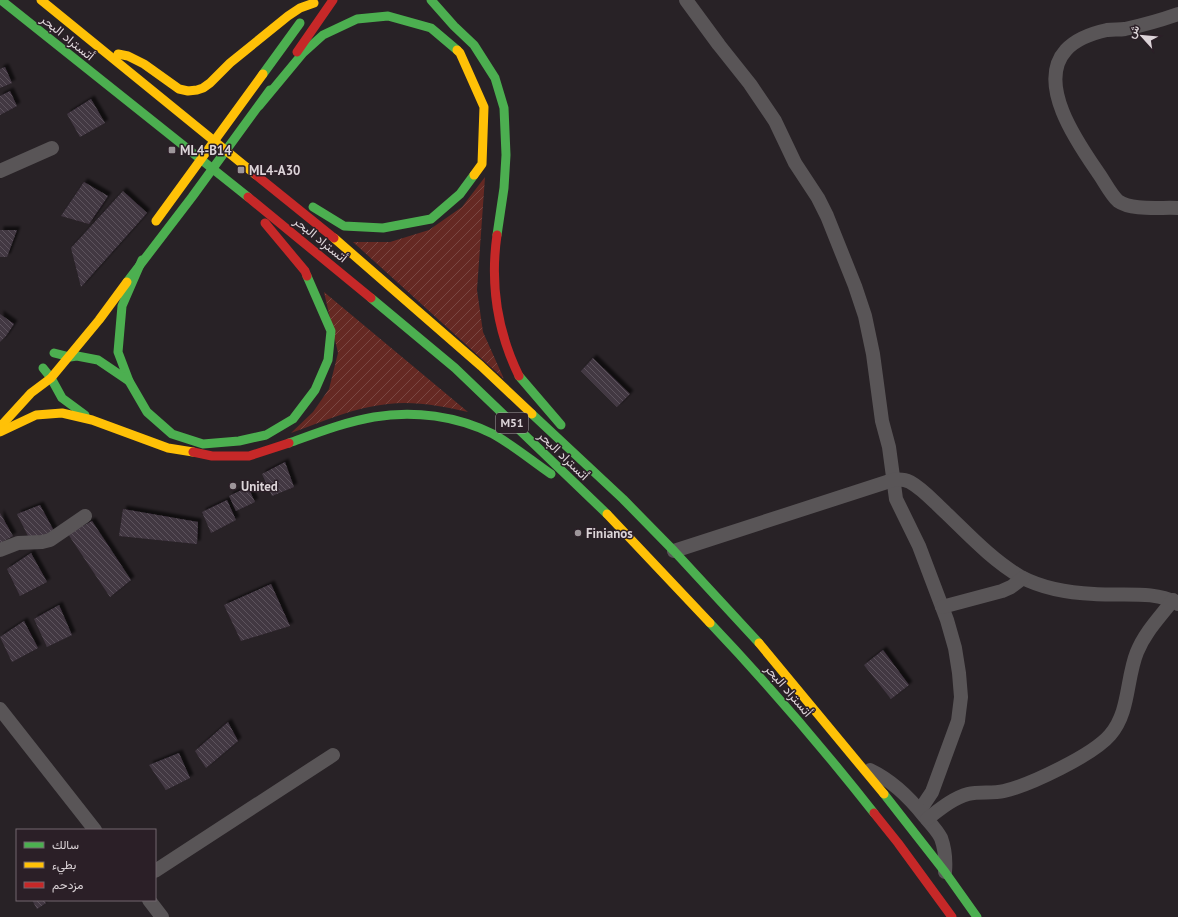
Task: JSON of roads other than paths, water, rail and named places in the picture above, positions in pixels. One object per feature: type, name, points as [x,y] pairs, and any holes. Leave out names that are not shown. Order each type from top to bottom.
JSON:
[{"type":"main road","name":"أتستراد البحر","points":[[1,0],[319,254],[455,368],[598,505],[654,562],[736,650],[821,746],[898,844],[952,917]]},
{"type":"main road","name":"أتستراد البحر","points":[[41,0],[347,249],[481,366],[623,499],[768,652],[862,766],[945,872],[977,917]]},
{"type":"main road","points":[[0,427],[31,393],[51,378],[70,357],[99,320],[142,260],[192,197],[259,106],[308,38],[333,0]]},
{"type":"main road","points":[[431,0],[454,26],[474,45],[495,78],[504,108],[506,155],[504,188],[494,259],[496,303],[504,341],[520,375],[568,433]]},
{"type":"main road","points":[[107,53],[126,55],[135,58],[174,87],[184,91],[196,90],[207,85],[235,59],[293,12],[315,2]]},
{"type":"main road","points":[[152,226],[315,2]]},
{"type":"main road","points":[[379,5],[388,16]]},
{"type":"main road","points":[[255,174],[344,226],[383,228],[431,219],[460,194],[482,164],[484,107],[460,53],[431,28],[388,16],[357,19],[323,35],[303,53],[259,106]]},
{"type":"main road","points":[[142,260],[122,306],[118,352],[129,381],[147,412],[172,434],[203,444],[238,441],[266,435],[293,419],[315,390],[328,360],[331,331],[305,271],[235,187]]},
{"type":"main road","points":[[51,358],[78,356],[98,360],[129,381]]},
{"type":"main road","points":[[51,358],[51,378],[62,398],[92,420]]},
{"type":"main road","points":[[31,393],[51,358]]},
{"type":"main road","points":[[0,432],[36,415],[62,413],[92,420],[168,448],[212,456],[249,456],[333,428],[374,417],[410,414],[454,419],[494,435],[598,505]]},
{"type":"main road","points":[[577,444],[623,499]]},
{"type":"street","points":[[686,0],[750,84],[775,121],[795,163],[818,198],[834,233],[860,300],[871,339],[882,421],[890,447],[896,499],[919,546],[942,607],[951,634],[960,685],[960,709],[954,733],[942,761],[934,787],[926,801],[923,815]]},
{"type":"street","points":[[1178,14],[1124,29],[1107,30],[1080,39],[1065,51],[1062,56],[1057,70],[1055,87],[1057,98],[1066,120],[1092,164],[1117,200],[1135,207],[1178,208]]},
{"type":"street","points":[[0,171],[52,148]]},
{"type":"street","points":[[674,552],[893,480],[902,479],[918,487],[982,548],[1023,578],[1064,591],[1094,594],[1152,596],[1176,602],[1143,640],[1135,659],[1125,706],[1120,719],[1116,728],[1103,742],[1060,768],[1016,788],[993,793],[968,794],[923,815]]},
{"type":"street","points":[[0,550],[18,543],[42,542],[50,540],[85,516]]},
{"type":"street","points":[[942,607],[1002,591],[1011,587],[1023,578]]},
{"type":"street","points":[[0,709],[94,829]]},
{"type":"street","points":[[156,870],[333,755]]},
{"type":"street","points":[[862,766],[882,776],[909,797],[935,828],[941,838],[944,849],[946,860],[945,872]]},
{"type":"street","points":[[150,901],[162,917]]},
{"type":"place","name":"ML4-B14","points":[[172,150]]},
{"type":"place","name":"ML4-A30","points":[[241,170]]},
{"type":"place","name":"United","points":[[233,486]]},
{"type":"place","name":"Finianos","points":[[578,533]]}]
